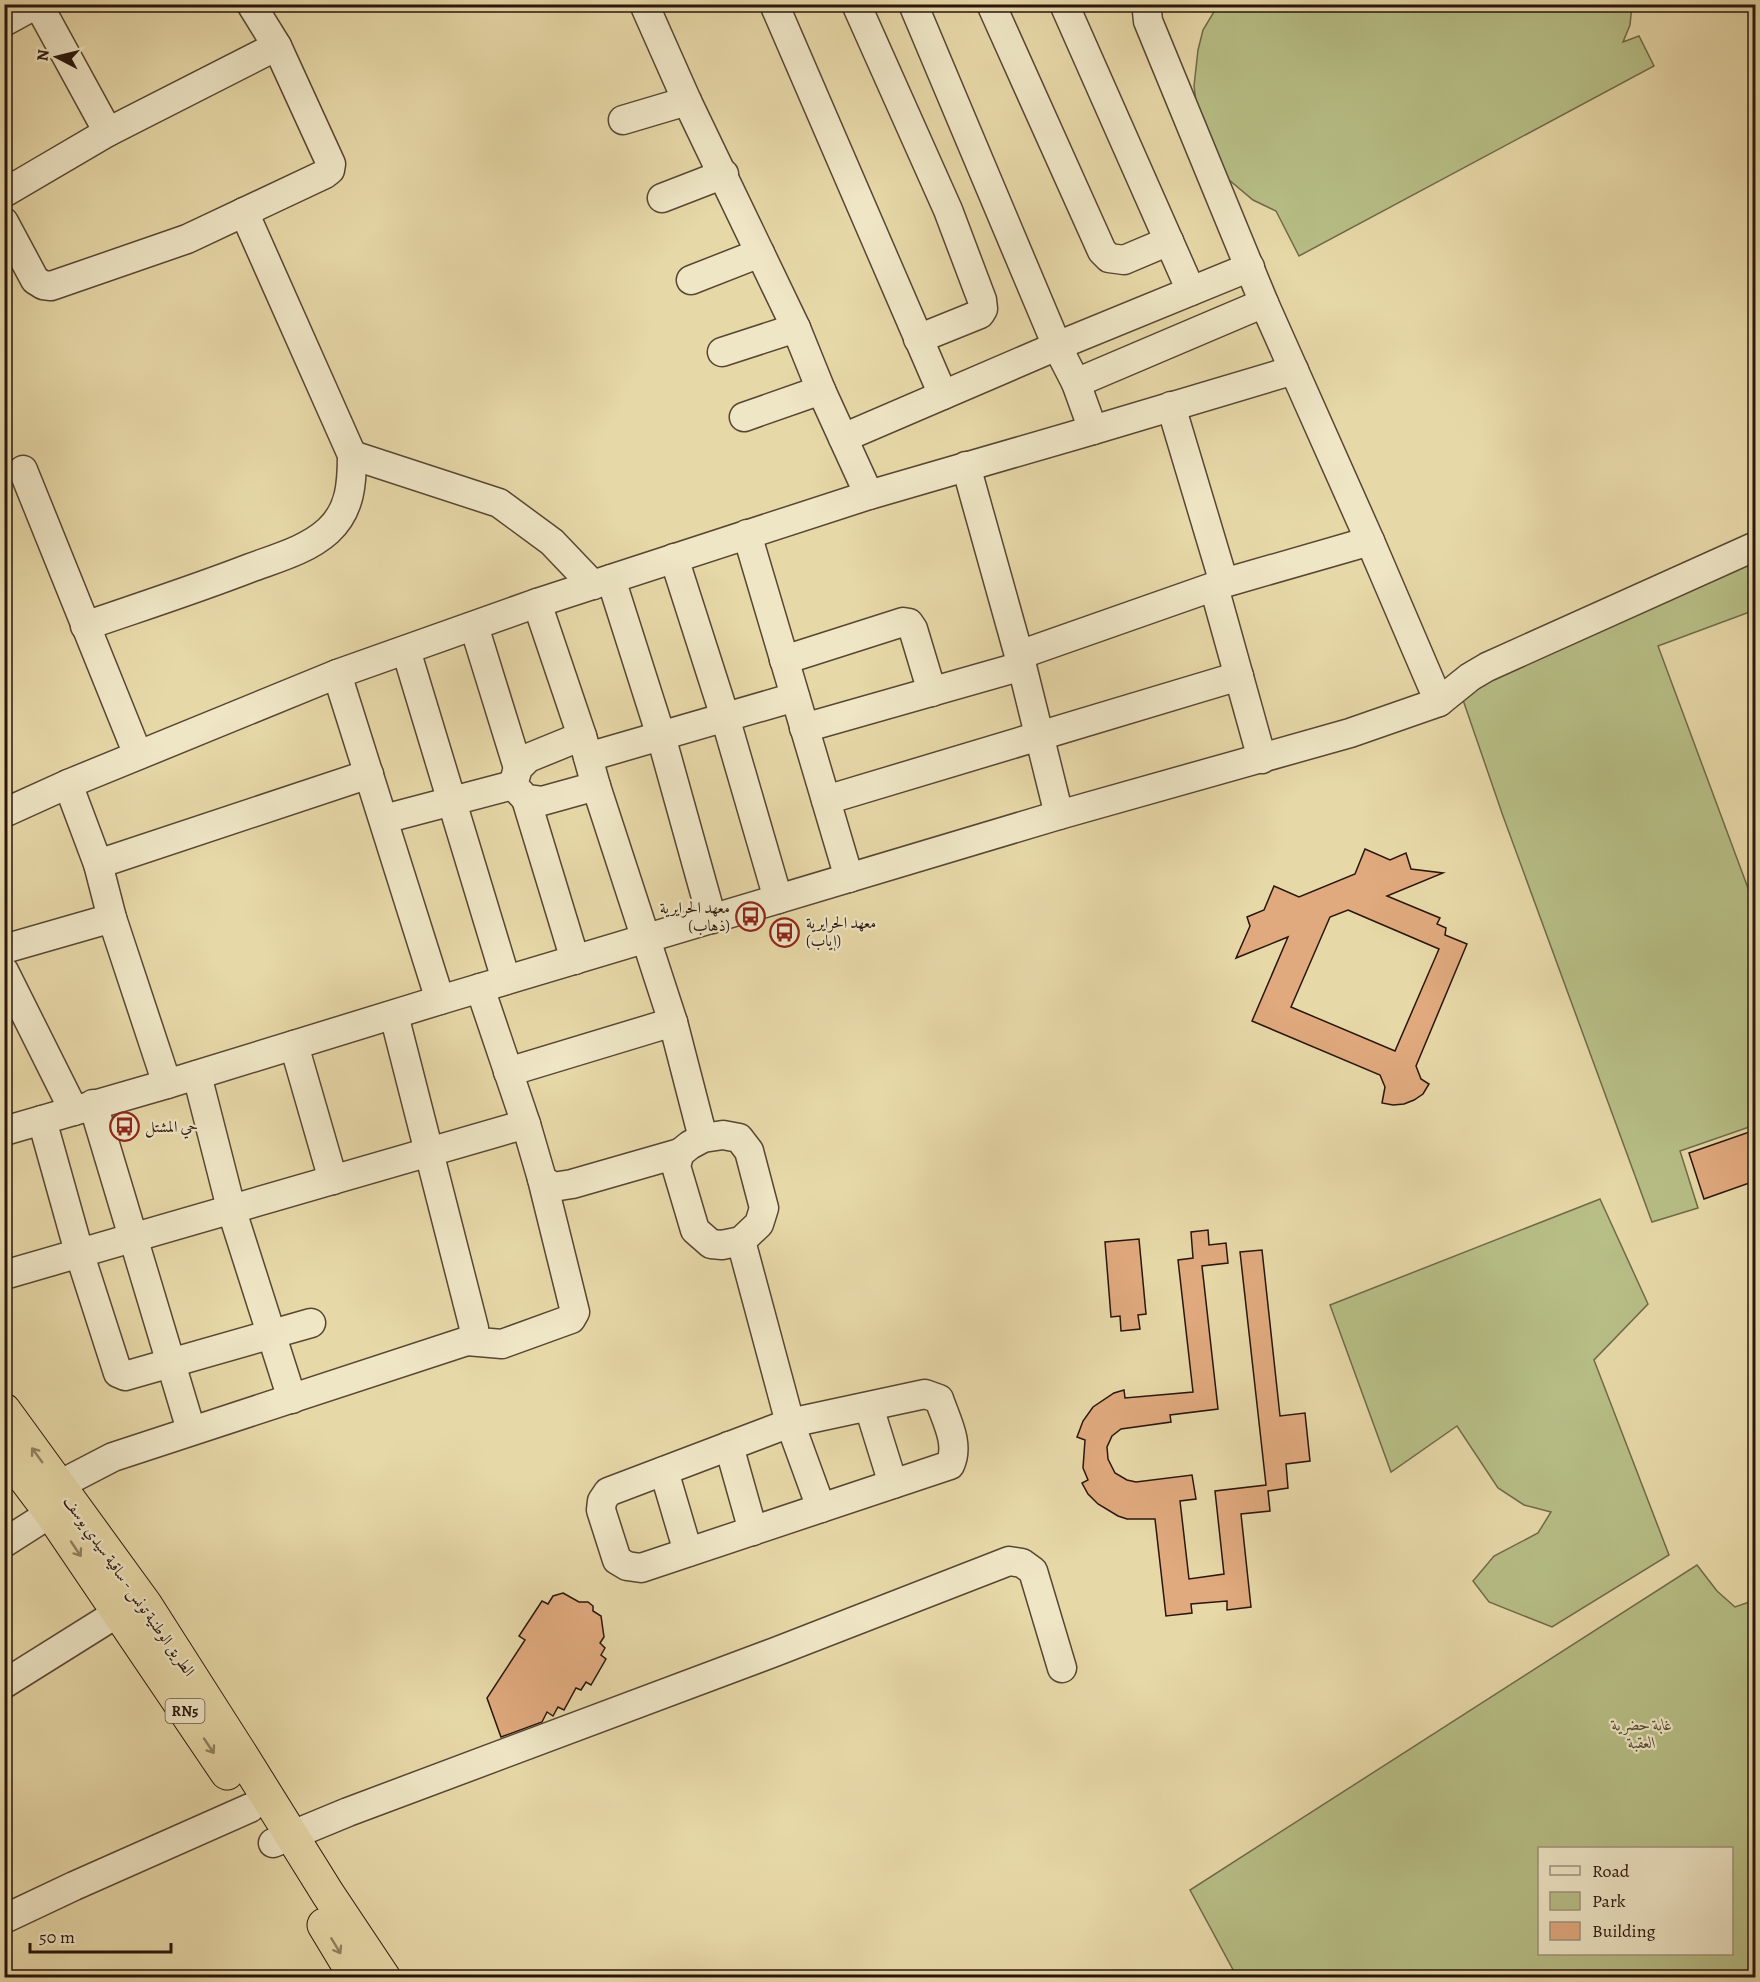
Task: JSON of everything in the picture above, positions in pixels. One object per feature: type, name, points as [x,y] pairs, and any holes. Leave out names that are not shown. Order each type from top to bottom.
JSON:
[{"type":"highway","name":"الطريق الوطنية تونس - ساقية سيدي يوسف","points":[[4,1410],[119,1612],[250,1808],[283,1839],[328,1894],[361,1977]]},
{"type":"highway","name":"الطريق الوطنية تونس - ساقية سيدي يوسف","points":[[4,1451],[55,1499],[145,1604],[283,1839]]},
{"type":"street","points":[[4,222],[35,280],[43,285],[51,286],[187,238],[325,174],[331,164],[277,46],[251,4]]},
{"type":"street","points":[[644,4],[687,101],[796,328],[821,390],[869,495]]},
{"type":"street","points":[[774,4],[943,395]]},
{"type":"street","points":[[856,4],[948,210],[982,300],[983,309],[980,314],[918,339]]},
{"type":"street","points":[[913,4],[1057,346],[1076,383],[1094,430]]},
{"type":"street","points":[[991,4],[1102,251],[1109,258],[1124,260],[1169,241]]},
{"type":"street","points":[[1064,4],[1191,291]]},
{"type":"street","points":[[1149,4],[1148,21],[1264,303],[1439,702]]},
{"type":"street","points":[[25,9],[108,132]]},
{"type":"street","points":[[4,193],[108,132],[277,46]]},
{"type":"street","points":[[623,120],[687,101]]},
{"type":"street","points":[[662,198],[724,174]]},
{"type":"street","points":[[85,626],[225,578],[311,544],[330,530],[342,513],[352,485],[352,454],[244,212]]},
{"type":"street","points":[[691,280],[760,253]]},
{"type":"street","points":[[843,438],[1057,346],[1250,267]]},
{"type":"street","points":[[1076,383],[1264,303]]},
{"type":"street","points":[[722,352],[796,328]]},
{"type":"street","points":[[6,807],[337,674],[537,603],[869,495],[1294,370]]},
{"type":"street","points":[[744,417],[821,390]]},
{"type":"street","points":[[1171,406],[1262,759]]},
{"type":"street","points":[[352,454],[498,503],[602,582],[661,736],[712,919]]},
{"type":"street","points":[[966,466],[1021,660],[1059,815]]},
{"type":"street","points":[[22,470],[138,755]]},
{"type":"street","points":[[747,534],[849,878]]},
{"type":"street","points":[[804,728],[932,692],[1219,585],[1370,541]]},
{"type":"street","points":[[4,1131],[1059,815],[1350,733],[1439,702],[1470,677],[1487,667],[1755,546]]},
{"type":"street","points":[[674,558],[725,717],[778,899]]},
{"type":"street","points":[[537,603],[673,1022],[704,1138]]},
{"type":"street","points":[[784,660],[903,622],[909,623],[913,629],[932,692]]},
{"type":"street","points":[[474,626],[519,784],[574,960]]},
{"type":"street","points":[[4,1543],[55,1499],[113,1457],[467,1341],[502,1344],[571,1319],[575,1312],[542,1179],[508,1071],[493,984],[452,800],[406,650]]},
{"type":"street","points":[[337,674],[440,1000]]},
{"type":"street","points":[[826,800],[1239,676]]},
{"type":"street","points":[[519,784],[528,758],[585,746],[661,736],[795,697]]},
{"type":"street","points":[[98,864],[369,774]]},
{"type":"street","points":[[68,784],[98,864],[112,918],[167,1084]]},
{"type":"street","points":[[384,819],[519,784],[542,801],[596,786]]},
{"type":"street","points":[[4,949],[112,918]]},
{"type":"street","points":[[4,970],[83,1108],[134,1236],[191,1430]]},
{"type":"street","points":[[394,1015],[474,1328],[472,1336],[467,1341]]},
{"type":"street","points":[[508,1071],[673,1022]]},
{"type":"street","points":[[294,1046],[333,1180]]},
{"type":"street","points":[[197,1075],[231,1208],[292,1400]]},
{"type":"street","points":[[42,1120],[79,1252],[118,1373],[125,1376],[172,1364],[311,1323]]},
{"type":"street","points":[[4,1275],[526,1124]]},
{"type":"street","points":[[542,1179],[553,1187],[572,1184],[680,1153],[704,1138],[723,1135],[739,1138],[749,1151],[764,1208],[759,1224],[731,1243],[711,1244],[695,1230],[676,1166],[680,1153]]},
{"type":"street","points":[[731,1243],[784,1425],[821,1508]]},
{"type":"street","points":[[926,1394],[933,1395],[939,1399],[954,1445],[955,1456],[950,1465],[641,1568],[627,1566],[617,1560],[601,1510],[602,1502],[608,1492],[784,1425],[926,1394]]},
{"type":"street","points":[[869,1407],[893,1484]]},
{"type":"street","points":[[729,1446],[753,1531]]},
{"type":"street","points":[[664,1471],[688,1552]]},
{"type":"street","points":[[283,1839],[1009,1561],[1022,1563],[1033,1571],[1062,1668]]},
{"type":"street","points":[[4,1684],[119,1612]]},
{"type":"street","points":[[4,1918],[250,1808]]},
{"type":"green space","points":[[1218,5],[1632,5],[1630,25],[1623,42],[1639,36],[1654,66],[1299,256],[1276,211],[1253,200],[1228,179],[1197,109],[1194,86],[1198,50],[1203,30]]},
{"type":"green space","points":[[1755,558],[1755,610],[1658,646],[1755,907],[1755,1125],[1680,1151],[1698,1208],[1652,1222],[1503,816],[1462,697],[1580,631]]},
{"type":"green space","points":[[1600,1199],[1648,1304],[1594,1360],[1669,1555],[1552,1627],[1489,1602],[1473,1581],[1494,1556],[1538,1533],[1551,1512],[1524,1505],[1498,1488],[1457,1426],[1391,1472],[1330,1305]]},
{"type":"green space","name":"غابة حضرية العقبة","points":[[1697,1565],[1717,1591],[1735,1607],[1755,1600],[1755,1977],[1237,1977],[1190,1890]]},
{"type":"building","points":[[1365,849],[1390,860],[1406,853],[1411,869],[1443,873],[1387,896],[1440,918],[1437,924],[1446,928],[1445,935],[1467,944],[1416,1066],[1421,1079],[1429,1084],[1423,1094],[1404,1104],[1382,1103],[1385,1087],[1380,1075],[1252,1021],[1288,937],[1236,958],[1250,926],[1247,917],[1264,910],[1274,886],[1299,897],[1355,874]],"holes":[[[1348,910],[1439,949],[1395,1051],[1291,1007],[1330,917]]]},
{"type":"building","points":[[1755,1130],[1755,1181],[1704,1199],[1689,1153]]},
{"type":"building","points":[[1208,1230],[1209,1245],[1226,1243],[1228,1263],[1202,1266],[1218,1409],[1170,1415],[1171,1422],[1121,1429],[1112,1436],[1107,1447],[1108,1459],[1115,1473],[1136,1482],[1192,1475],[1196,1499],[1180,1501],[1189,1579],[1224,1574],[1215,1491],[1266,1485],[1240,1252],[1262,1250],[1280,1416],[1305,1413],[1310,1461],[1286,1464],[1288,1488],[1268,1491],[1270,1511],[1241,1514],[1251,1607],[1227,1610],[1227,1601],[1191,1604],[1192,1613],[1166,1616],[1155,1519],[1127,1519],[1118,1516],[1098,1504],[1088,1494],[1082,1483],[1088,1480],[1083,1468],[1085,1440],[1077,1437],[1083,1421],[1093,1407],[1114,1393],[1124,1390],[1125,1398],[1193,1392],[1178,1260],[1193,1258],[1191,1232]]},
{"type":"building","points":[[1139,1239],[1146,1314],[1138,1315],[1140,1329],[1121,1331],[1120,1316],[1111,1317],[1105,1242]]},
{"type":"building","points":[[563,1593],[579,1602],[588,1602],[593,1606],[593,1611],[601,1616],[604,1637],[600,1643],[605,1648],[601,1655],[606,1659],[591,1685],[586,1682],[581,1690],[576,1688],[564,1710],[558,1707],[553,1716],[547,1712],[542,1722],[501,1737],[487,1698],[525,1640],[519,1636],[542,1601],[548,1604],[553,1596]]},
{"type":"place","name":"معهد الحرايرية (ذهاب)","points":[[751,917]]},
{"type":"place","name":"معهد الحرايرية (إياب)","points":[[785,932]]},
{"type":"place","name":"حي المشتل","points":[[124,1127]]}]
